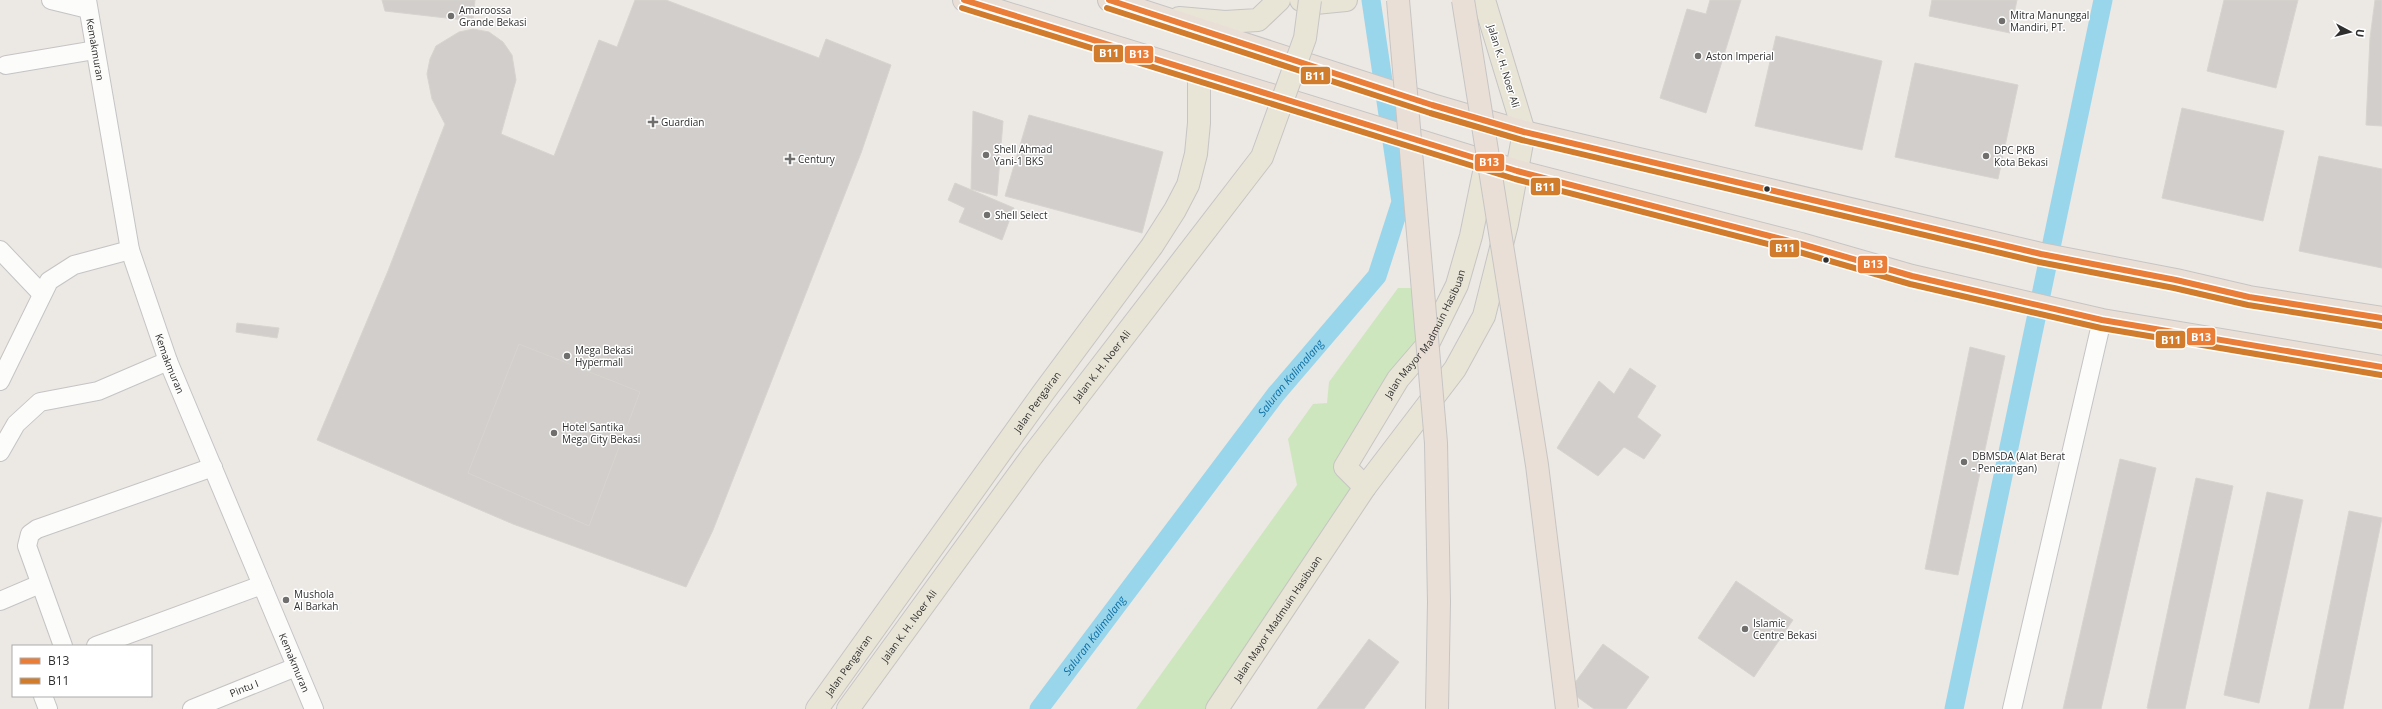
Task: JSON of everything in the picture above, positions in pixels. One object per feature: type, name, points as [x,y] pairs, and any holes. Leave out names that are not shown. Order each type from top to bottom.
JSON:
[{"type":"highway","points":[[964,0],[1486,162],[1801,244],[1912,276],[2102,320],[2382,367]]},
{"type":"highway","points":[[1108,0],[1432,105],[1524,132],[2041,254],[2249,297],[2382,318]]},
{"type":"highway","points":[[1398,0],[1436,451],[1439,602],[1437,709]]},
{"type":"highway","points":[[1463,0],[1537,465],[1567,709]]},
{"type":"main road","points":[[1155,15],[1225,22],[1258,20],[1279,0]]},
{"type":"main road","points":[[1301,0],[1315,3],[1328,1]]},
{"type":"main road","name":"Jalan K. H. Noer Ali","points":[[1484,0],[1524,132]]},
{"type":"main road","name":"Jalan K. H. Noer Ali","points":[[848,709],[1032,456],[1262,157],[1304,38],[1328,1]]},
{"type":"main road","name":"Jalan Pengairan","points":[[817,709],[1043,393],[1152,246],[1175,210],[1188,185],[1196,154],[1199,123],[1199,73]]},
{"type":"main road","name":"Jalan Mayor Madmuin Hasibuan","points":[[1365,487],[1345,467],[1398,379],[1428,344],[1457,285],[1471,236],[1486,162],[1488,122]]},
{"type":"main road","name":"Jalan Mayor Madmuin Hasibuan","points":[[1217,709],[1365,487],[1455,369],[1484,316],[1507,224],[1524,132]]},
{"type":"street","points":[[51,0],[88,4]]},
{"type":"street","name":"Kemakmuran","points":[[88,4],[130,250],[168,361],[314,709]]},
{"type":"street","points":[[6,66],[95,50]]},
{"type":"street","points":[[0,250],[42,293]]},
{"type":"street","points":[[0,381],[42,293],[50,281],[74,265],[130,250]]},
{"type":"street","points":[[2012,709],[2102,320]]},
{"type":"street","points":[[0,452],[16,424],[40,402],[98,391],[168,361]]},
{"type":"street","points":[[63,645],[27,546],[27,540],[33,531],[213,467]]},
{"type":"street","points":[[0,601],[40,584]]},
{"type":"street","points":[[99,645],[262,585]]},
{"type":"street","name":"Pintu I","points":[[192,709],[296,667]]},
{"type":"street","points":[[43,697],[48,709]]},
{"type":"green space","points":[[1398,288],[1423,288],[1428,344],[1345,467],[1365,487],[1217,709],[1136,709],[1297,485],[1288,439],[1313,404],[1327,403],[1329,382]]},
{"type":"building","name":"Amaroossa Grande Bekasi","points":[[382,0],[475,0],[473,21],[385,11]]},
{"type":"building","name":"Mega Bekasi Hypermall","points":[[635,0],[666,0],[819,58],[826,39],[891,65],[861,153],[713,530],[686,587],[513,524],[317,440],[388,271],[445,124],[432,99],[427,74],[430,59],[436,46],[459,32],[473,29],[489,32],[503,42],[512,55],[516,80],[501,134],[554,156],[599,40],[617,47]]},
{"type":"building","name":"Aston Imperial","points":[[1710,0],[1741,0],[1706,113],[1660,98],[1687,9],[1706,14]]},
{"type":"building","points":[[1932,0],[2017,0],[2010,33],[1929,16]]},
{"type":"building","points":[[2224,0],[2298,0],[2276,88],[2207,71]]},
{"type":"building","points":[[2375,0],[2382,0],[2382,126],[2366,125],[2370,38]]},
{"type":"building","points":[[1776,36],[1882,61],[1862,150],[1755,126]]},
{"type":"building","points":[[1915,63],[2018,85],[1998,179],[1895,157]]},
{"type":"building","points":[[2182,108],[2284,131],[2263,221],[2162,198]]},
{"type":"building","name":"Shell Ahmad Yani-1 BKS","points":[[973,111],[1003,121],[997,196],[971,189]]},
{"type":"building","points":[[1029,115],[1163,152],[1142,233],[1005,196]]},
{"type":"building","points":[[2319,156],[2382,169],[2382,268],[2299,251]]},
{"type":"building","name":"Shell Select","points":[[955,183],[1014,208],[1002,240],[959,222],[965,208],[948,200]]},
{"type":"building","points":[[237,323],[279,328],[277,338],[236,332]]},
{"type":"building","name":"Hotel Santika Mega City Bekasi","points":[[519,344],[640,392],[589,526],[468,473]]},
{"type":"building","name":"DBMSDA (Alat Berat - Penerangan)","points":[[1970,347],[2005,356],[1958,575],[1925,569]]},
{"type":"building","points":[[1630,368],[1656,386],[1637,417],[1661,435],[1644,459],[1624,447],[1598,476],[1557,448],[1599,381],[1614,394]]},
{"type":"building","points":[[2120,459],[2156,468],[2101,709],[2063,709]]},
{"type":"building","points":[[2196,478],[2233,486],[2185,709],[2150,709],[2147,708]]},
{"type":"building","points":[[2267,492],[2303,500],[2259,703],[2224,695]]},
{"type":"building","points":[[2349,511],[2382,518],[2343,709],[2309,709]]},
{"type":"building","name":"Islamic Centre Bekasi","points":[[1736,581],[1793,620],[1754,677],[1698,638]]},
{"type":"building","points":[[1369,639],[1399,662],[1364,709],[1317,709]]},
{"type":"building","points":[[1603,644],[1649,677],[1626,709],[1594,709],[1569,691]]},
{"type":"waterway","name":"Saluran Kalimalang","points":[[1039,709],[1276,394],[1377,276],[1401,202],[1371,0]]},
{"type":"waterway","points":[[1954,709],[2103,0]]},
{"type":"transit line","name":"B13","points":[[964,0],[1517,171],[1801,244],[1912,276],[2102,320],[2382,367]]},
{"type":"transit line","name":"B13","points":[[1109,0],[1432,105],[1524,132],[2041,254],[2176,280],[2249,297],[2382,318]]},
{"type":"transit line","name":"B11","points":[[962,8],[1515,179],[1799,252],[1910,284],[2101,328],[2381,375]]},
{"type":"transit line","name":"B11","points":[[1107,8],[1430,113],[1522,140],[2039,262],[2174,288],[2248,305],[2381,326]]},
{"type":"place","name":"Amaroossa Grande Bekasi","points":[[451,16]]},
{"type":"place","name":"Mitra Manunggal Mandiri, PT.","points":[[2002,21]]},
{"type":"place","name":"Aston Imperial","points":[[1698,56]]},
{"type":"place","name":"Guardian","points":[[653,122]]},
{"type":"place","name":"Shell Ahmad Yani-1 BKS","points":[[986,155]]},
{"type":"place","name":"DPC PKB Kota Bekasi","points":[[1986,156]]},
{"type":"place","name":"Century","points":[[790,159]]},
{"type":"place","name":"Shell Select","points":[[987,215]]},
{"type":"place","name":"Mega Bekasi Hypermall","points":[[567,356]]},
{"type":"place","name":"Hotel Santika Mega City Bekasi","points":[[554,433]]},
{"type":"place","name":"DBMSDA (Alat Berat - Penerangan)","points":[[1964,462]]},
{"type":"place","name":"Mushola Al Barkah","points":[[286,600]]},
{"type":"place","name":"Islamic Centre Bekasi","points":[[1745,629]]}]
